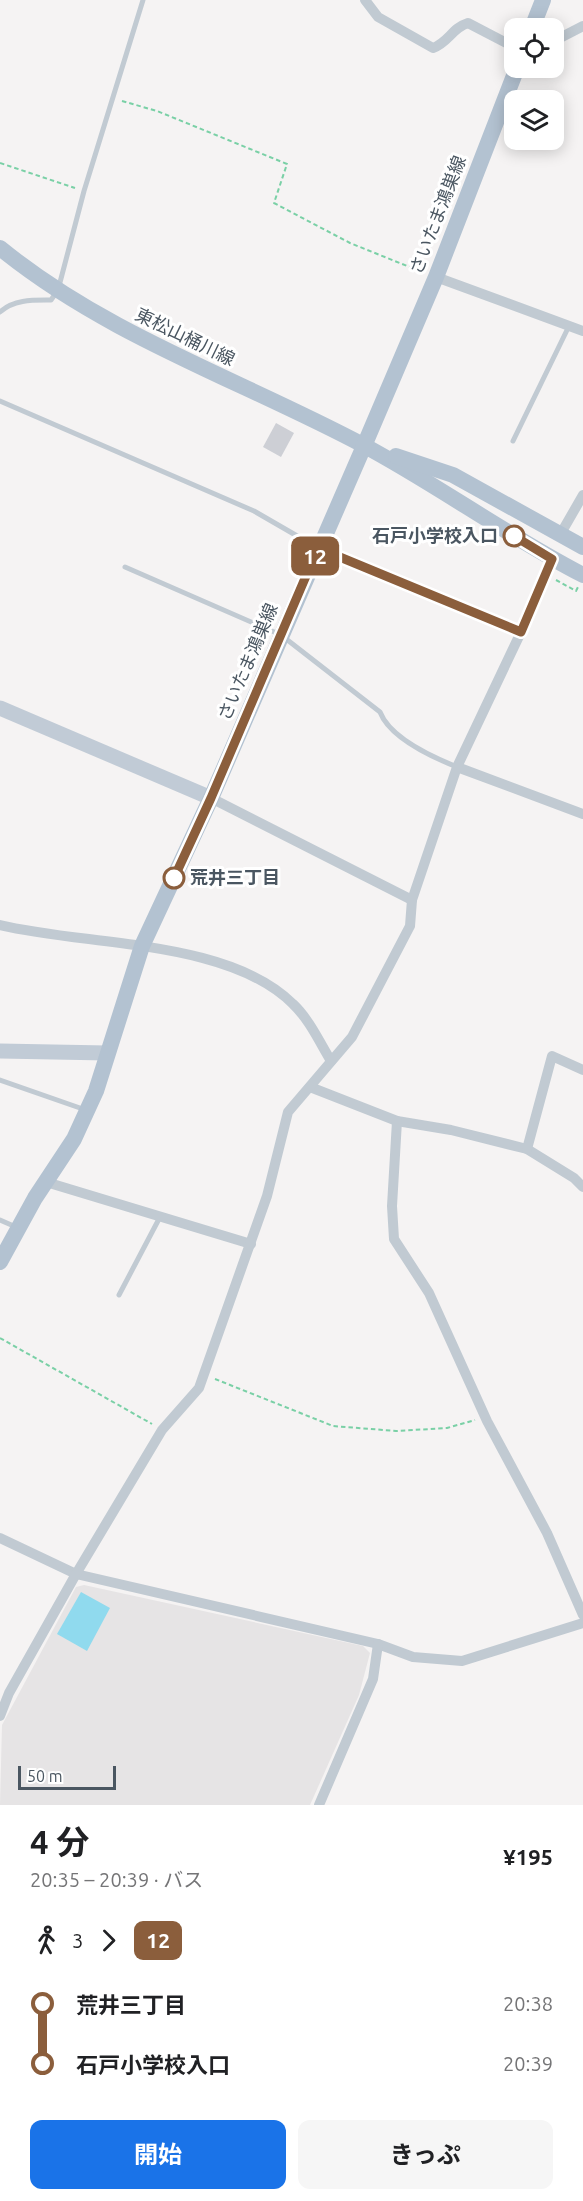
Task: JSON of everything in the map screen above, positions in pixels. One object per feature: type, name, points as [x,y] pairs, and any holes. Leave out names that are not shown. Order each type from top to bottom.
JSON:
[{"type":"main road","points":[[536,18],[543,0]]},
{"type":"main road","name":"さいたま鴻巣線","points":[[0,1262],[17,1228],[74,1139],[96,1091],[142,946],[211,798],[364,446],[436,277],[513,78]]},
{"type":"main road","name":"東松山桶川線","points":[[0,248],[58,290],[110,323],[364,446],[552,559],[583,575]]},
{"type":"main road","name":"東松山桶川線","points":[[364,446],[453,475],[583,547]]},
{"type":"street","points":[[365,0],[378,17],[433,48],[445,44],[457,26],[468,23],[504,42]]},
{"type":"street","points":[[564,36],[583,26]]},
{"type":"street","points":[[436,277],[583,331]]},
{"type":"street","points":[[560,535],[583,495]]},
{"type":"street","points":[[0,1716],[9,1693],[76,1574],[162,1430],[199,1388],[267,1196],[288,1112],[352,1037],[410,926],[412,900],[457,767],[521,632],[552,559]]},
{"type":"street","points":[[0,708],[211,798],[412,900]]},
{"type":"street","points":[[457,767],[583,814]]},
{"type":"street","points":[[0,925],[36,934],[142,946],[231,966],[272,986],[295,1005],[331,1062]]},
{"type":"street","points":[[0,1051],[107,1053]]},
{"type":"street","points":[[527,1149],[552,1056],[583,1070]]},
{"type":"street","points":[[310,1087],[397,1120],[451,1130],[527,1149],[574,1178],[583,1187]]},
{"type":"street","points":[[0,1538],[76,1574],[378,1644],[413,1657],[462,1661],[583,1615],[547,1533],[486,1417],[429,1293],[394,1239],[392,1206],[397,1120]]},
{"type":"street","points":[[46,1182],[251,1244]]},
{"type":"street","points":[[319,1805],[373,1679],[378,1644]]},
{"type":"lane","points":[[0,312],[29,300],[51,300],[58,290],[111,98],[143,0]]},
{"type":"lane","points":[[513,441],[569,326]]},
{"type":"lane","points":[[0,401],[254,511],[318,548],[521,632]]},
{"type":"lane","points":[[125,567],[280,635],[380,712],[383,720],[392,729],[426,754],[457,767]]},
{"type":"lane","points":[[0,1080],[80,1108]]},
{"type":"lane","points":[[119,1295],[160,1216]]},
{"type":"lane","points":[[0,1220],[17,1228]]},
{"type":"path","points":[[111,98],[157,111],[287,164],[274,203],[350,243],[436,277]]},
{"type":"path","points":[[0,163],[84,191]]},
{"type":"path","points":[[0,1338],[162,1430]]},
{"type":"path","points":[[204,1375],[333,1426],[406,1431],[447,1428],[486,1417]]},
{"type":"shaded area","points":[[84,1585],[363,1646],[370,1653],[359,1695],[310,1805],[0,1805],[2,1725],[76,1587]]},
{"type":"water","points":[[81,1592],[110,1608],[87,1651],[57,1634]]},
{"type":"building","points":[[276,423],[294,433],[281,457],[263,447]]},
{"type":"bus line","name":"12","points":[[174,878],[211,798],[318,548],[521,632],[552,559],[514,536]]},
{"type":"place","name":"石戸小学校入口","points":[[514,536]]},
{"type":"place","name":"荒井三丁目","points":[[174,878]]}]
